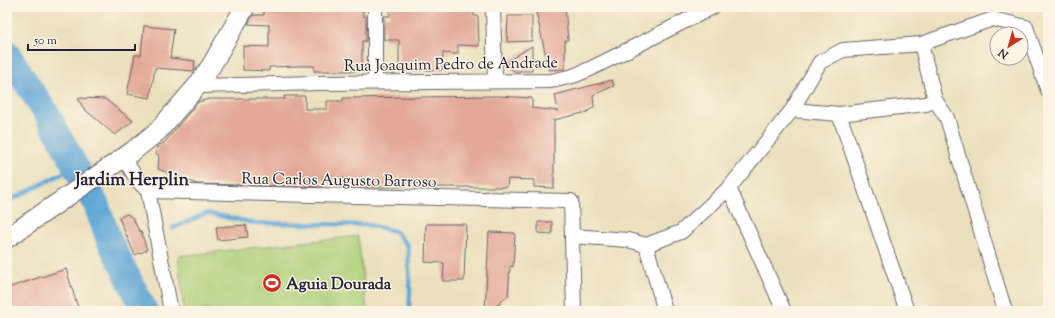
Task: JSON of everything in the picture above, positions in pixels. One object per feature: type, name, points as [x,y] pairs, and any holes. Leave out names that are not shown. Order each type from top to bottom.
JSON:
[{"type":"main road","points":[[7,238],[158,131],[197,86],[211,66],[245,7]]},
{"type":"street","points":[[375,7],[375,82]]},
{"type":"street","points":[[493,7],[495,81]]},
{"type":"street","name":"Rua Joaquim Pedro de Andrade","points":[[197,86],[375,82],[552,81],[573,76],[713,7]]},
{"type":"street","points":[[574,311],[572,236],[628,240],[646,245],[681,232],[729,188],[792,110],[820,62],[843,50],[921,44],[993,19],[1026,27],[1048,91]]},
{"type":"street","points":[[921,44],[935,100],[947,118],[1005,311]]},
{"type":"street","points":[[792,110],[839,114],[926,104],[935,100]]},
{"type":"street","points":[[839,114],[907,311]]},
{"type":"street","points":[[123,157],[138,181],[148,191],[171,311]]},
{"type":"street","points":[[729,188],[784,311]]},
{"type":"street","name":"Rua Carlos Augusto Barroso","points":[[148,191],[571,201],[572,236]]},
{"type":"street","points":[[646,245],[665,311]]},
{"type":"green space","name":"Aguia Dourada","points":[[358,236],[367,311],[184,311],[178,256]]},
{"type":"building","points":[[264,7],[363,7],[363,16],[366,16],[366,41],[362,41],[362,65],[355,71],[314,71],[314,66],[269,67],[269,71],[243,70],[243,46],[269,47],[269,25],[248,24],[253,15],[264,15]]},
{"type":"building","points":[[390,7],[474,7],[474,16],[478,16],[479,46],[458,45],[458,54],[443,53],[442,70],[399,70],[399,40],[384,40],[384,16],[390,16]]},
{"type":"building","points":[[535,7],[565,7],[568,40],[565,40],[565,69],[549,70]]},
{"type":"building","points":[[508,16],[532,16],[532,41],[507,42]]},
{"type":"building","points":[[144,26],[174,29],[170,58],[195,61],[194,71],[155,68],[150,98],[127,94],[135,55],[141,55]]},
{"type":"building","points":[[532,46],[532,71],[513,71],[506,62]]},
{"type":"building","points":[[612,80],[614,86],[593,95],[594,107],[587,112],[554,120],[554,188],[534,187],[534,180],[508,179],[507,187],[420,187],[420,183],[400,187],[343,187],[343,178],[322,178],[322,187],[197,184],[158,169],[159,155],[156,154],[157,146],[164,143],[198,102],[209,99],[285,99],[284,96],[305,96],[305,109],[327,109],[327,101],[343,101],[343,98],[497,96],[532,98],[532,108],[558,111],[555,95]]},
{"type":"building","points":[[78,98],[105,99],[133,121],[115,135],[83,108]]},
{"type":"building","points":[[127,214],[133,218],[139,231],[141,231],[147,250],[135,255],[119,218]]},
{"type":"building","points":[[538,222],[552,222],[552,234],[538,233]]},
{"type":"building","points":[[426,224],[466,224],[464,281],[443,281],[444,263],[425,262]]},
{"type":"building","points":[[246,225],[248,237],[218,240],[216,227]]},
{"type":"building","points":[[489,232],[515,233],[513,267],[510,266],[508,296],[499,302],[500,304],[485,311]]},
{"type":"building","points":[[66,269],[79,311],[7,311],[7,288]]},
{"type":"waterway","points":[[7,53],[48,116],[96,204],[109,240],[145,311]]},
{"type":"waterway","points":[[7,202],[75,167]]},
{"type":"waterway","points":[[173,228],[207,213],[254,223],[368,225],[395,231],[408,246],[410,290],[409,311]]},
{"type":"place","name":"Aguia Dourada","points":[[272,283]]},
{"type":"district","name":"Jardim Herplin","points":[[132,179]]}]
